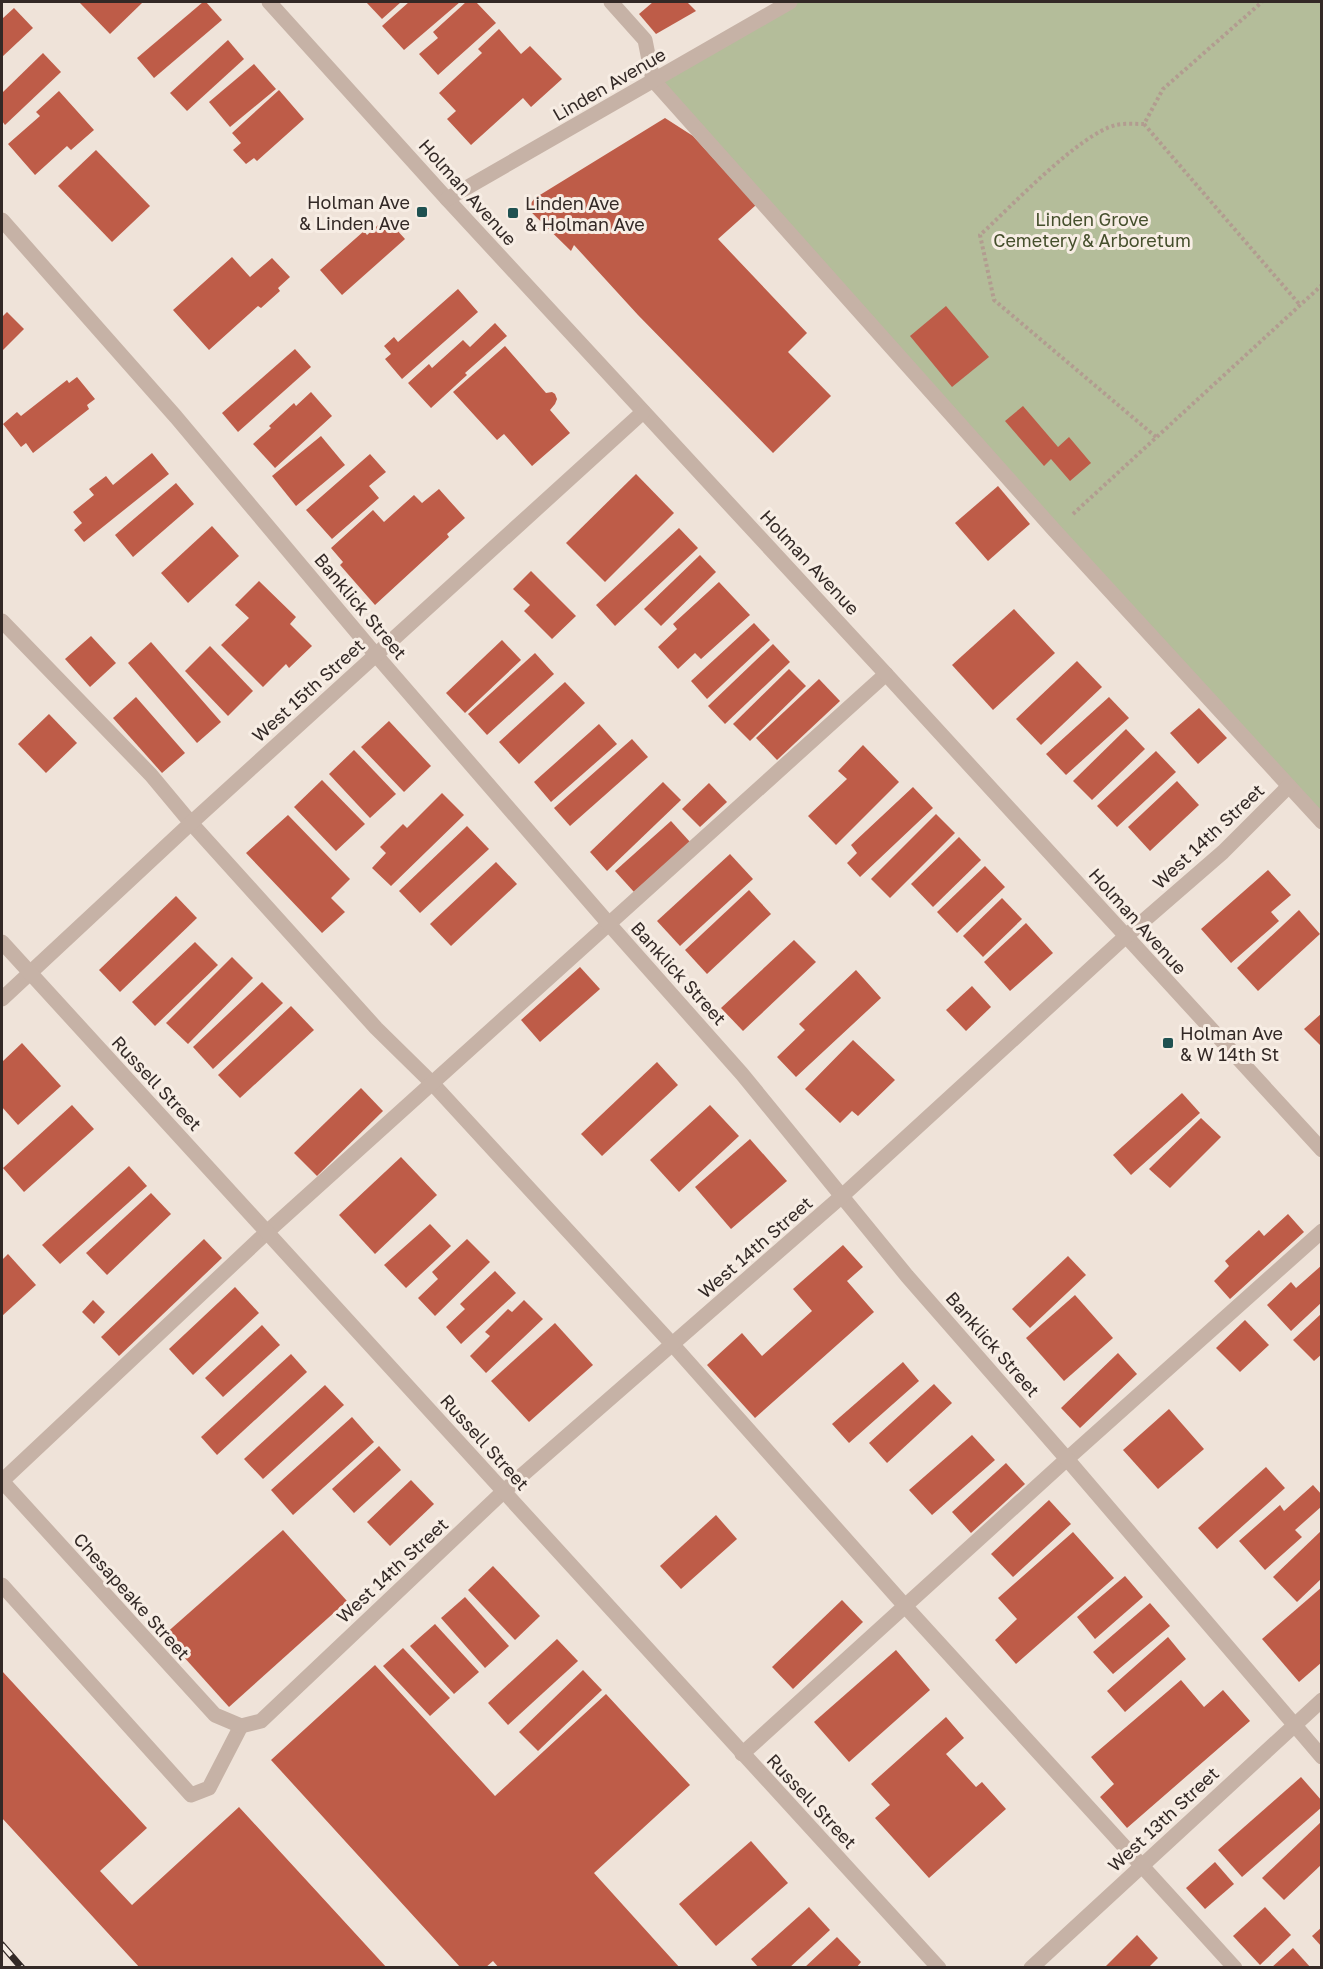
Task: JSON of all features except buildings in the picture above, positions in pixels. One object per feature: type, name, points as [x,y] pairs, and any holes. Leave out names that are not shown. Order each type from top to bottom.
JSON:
[{"type":"street","name":"Holman Avenue","points":[[269,2],[447,199],[1322,1150]]},
{"type":"street","points":[[611,2],[645,40],[653,80],[1055,531],[1322,822]]},
{"type":"street","name":"Linden Avenue","points":[[447,199],[790,2]]},
{"type":"street","name":"Banklick Street","points":[[2,220],[176,417],[376,655],[742,1074],[907,1276],[1067,1458],[1322,1757]]},
{"type":"street","name":"West 15th Street","points":[[2,999],[191,823],[644,412]]},
{"type":"street","points":[[2,621],[151,775],[191,823],[376,1028],[432,1083],[673,1345],[904,1606],[1235,1968]]},
{"type":"street","points":[[2,1481],[267,1232],[886,674]]},
{"type":"street","name":"West 14th Street","points":[[241,1726],[261,1721],[504,1491],[842,1196],[1125,937],[1223,852],[1289,786]]},
{"type":"street","name":"Russell Street","points":[[2,942],[939,1968]]},
{"type":"street","points":[[742,1754],[1067,1458],[1322,1231]]},
{"type":"street","name":"Chesapeake Street","points":[[2,1481],[215,1715],[241,1726]]},
{"type":"street","points":[[2,1585],[191,1795],[209,1788],[241,1726]]},
{"type":"street","name":"West 13th Street","points":[[1030,1968],[1322,1700]]},
{"type":"path","points":[[1144,124],[1163,89],[1262,2]]},
{"type":"path","points":[[1156,437],[994,300],[980,236],[1068,154],[1100,131],[1117,124],[1144,124],[1300,305]]},
{"type":"path","points":[[1055,531],[1322,285]]},
{"type":"green space","name":"Linden Grove Cemetery & Arboretum","points":[[790,2],[1321,2],[1321,822],[653,80]]},
{"type":"railway","points":[[2,1945],[22,1968]]},
{"type":"place","name":"Holman Ave & Linden Ave","points":[[422,212]]},
{"type":"place","name":"Linden Ave & Holman Ave","points":[[513,213]]},
{"type":"place","name":"Holman Ave & W 14th St","points":[[1168,1043]]}]
